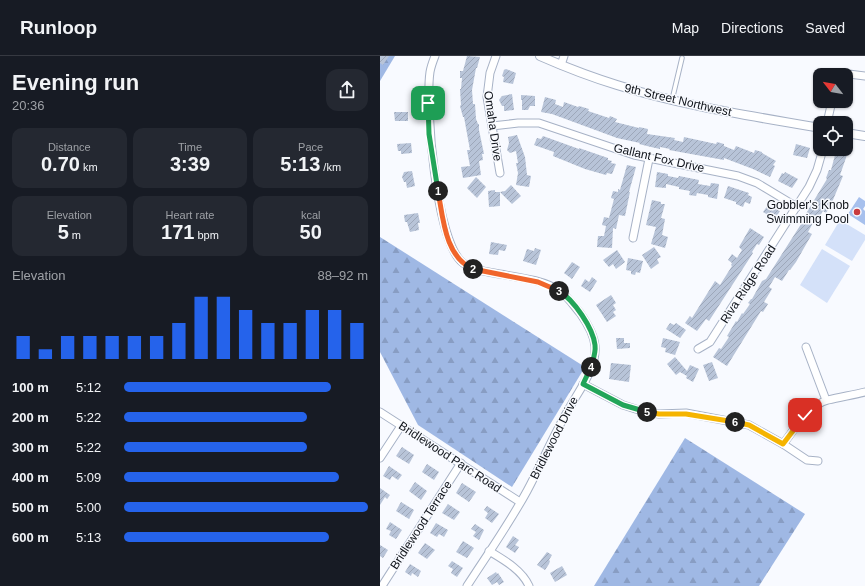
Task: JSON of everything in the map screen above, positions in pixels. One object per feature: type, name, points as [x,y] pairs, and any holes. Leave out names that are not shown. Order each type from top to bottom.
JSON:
[{"type":"street","name":"Bridlewood Drive","points":[[435,56],[430,72],[428,103],[429,134],[438,190],[450,245],[460,260],[472,268],[538,282],[556,289],[565,295],[585,321],[593,337],[595,346],[595,353],[590,372],[567,411],[527,492],[467,586]]},
{"type":"street","name":"Omaha Drive","points":[[496,56],[487,89],[500,173]]},
{"type":"street","name":"9th Street Northwest","points":[[540,56],[617,85],[672,100],[813,127]]},
{"type":"street","points":[[561,65],[564,56]]},
{"type":"street","points":[[853,74],[865,76]]},
{"type":"street","name":"Gallant Fox Drive","points":[[492,126],[518,123],[539,123],[620,151],[649,159],[738,176],[761,185],[797,207]]},
{"type":"street","points":[[853,134],[865,136]]},
{"type":"street","name":"Riva Ridge Road","points":[[698,348],[710,342],[797,207],[815,176],[821,156]]},
{"type":"street","points":[[632,238],[649,159]]},
{"type":"street","points":[[806,347],[826,400]]},
{"type":"street","points":[[583,384],[623,405],[645,412],[659,414],[686,414],[749,425],[783,444],[807,460],[818,462]]},
{"type":"street","points":[[783,444],[805,415],[826,400],[865,392]]},
{"type":"street","name":"Bridlewood Parc Road","points":[[380,412],[520,502]]},
{"type":"street","points":[[380,458],[401,426]]},
{"type":"street","name":"Bridlewood Terrace","points":[[382,586],[461,463]]},
{"type":"street","points":[[490,551],[521,574],[529,586]]},
{"type":"lane","points":[[672,100],[682,58]]},
{"type":"green space","points":[[380,56],[395,56],[380,81]]},
{"type":"green space","points":[[380,237],[585,367],[512,487],[418,425],[380,352]]},
{"type":"green space","points":[[685,438],[805,514],[759,586],[594,586]]},
{"type":"shaded area","name":"Gobbler's Knob Swimming Pool","points":[[859,197],[865,201],[865,206],[863,209],[865,211],[865,225],[848,214]]},
{"type":"shaded area","points":[[840,220],[865,235],[865,240],[852,261],[825,245]]},
{"type":"shaded area","points":[[822,249],[850,266],[827,303],[800,285]]},
{"type":"building","points":[[380,56],[389,56],[383,65],[380,63]]},
{"type":"building","points":[[467,56],[480,57],[476,68],[472,90],[473,104],[475,104],[476,119],[479,124],[484,154],[482,154],[483,160],[479,161],[481,175],[463,178],[461,167],[470,166],[467,150],[470,150],[464,117],[460,106],[460,89],[462,78],[460,78],[460,71],[463,71]]},
{"type":"building","points":[[506,69],[516,73],[513,84],[503,82],[504,77],[502,76],[504,70]]},
{"type":"building","points":[[512,94],[514,110],[504,111],[504,106],[502,106],[499,100],[502,96]]},
{"type":"building","points":[[521,95],[535,96],[535,106],[530,106],[528,110],[522,110]]},
{"type":"building","points":[[545,97],[556,100],[555,104],[563,107],[564,102],[589,109],[588,111],[609,118],[610,116],[617,119],[615,122],[648,129],[647,134],[675,138],[674,140],[683,142],[684,137],[716,144],[717,142],[734,150],[736,146],[754,153],[755,150],[762,152],[776,161],[773,165],[775,166],[770,177],[724,158],[724,160],[660,147],[660,149],[617,138],[552,114],[541,112]]},
{"type":"building","points":[[394,112],[408,112],[408,121],[395,121]]},
{"type":"building","points":[[517,135],[525,157],[527,175],[531,176],[529,187],[516,185],[518,173],[516,163],[518,163],[516,151],[510,153],[507,150],[509,143],[508,137]]},
{"type":"building","points":[[543,136],[608,158],[608,160],[612,161],[611,163],[616,164],[612,174],[607,173],[606,175],[585,169],[553,156],[554,152],[534,145],[537,138],[541,139]]},
{"type":"building","points":[[411,143],[412,153],[401,154],[401,151],[398,151],[397,144]]},
{"type":"building","points":[[796,144],[810,148],[807,158],[793,155]]},
{"type":"building","points":[[835,156],[847,156],[840,175],[843,176],[830,207],[826,213],[823,211],[815,224],[813,223],[808,232],[812,234],[796,262],[782,281],[775,277],[769,287],[772,289],[764,302],[768,304],[763,312],[761,311],[727,366],[713,357],[719,348],[721,349],[729,337],[727,336],[736,321],[737,322],[742,313],[743,314],[750,304],[748,303],[752,299],[762,281],[766,279],[803,221],[802,220],[827,179],[829,170],[831,170]]},
{"type":"building","points":[[627,165],[636,167],[629,192],[625,216],[619,215],[616,229],[613,228],[612,248],[597,247],[598,236],[604,236],[606,226],[602,225],[604,217],[609,218],[614,199],[611,198],[613,191],[618,192],[618,189],[620,190]]},
{"type":"building","points":[[412,171],[415,186],[407,188],[406,182],[404,182],[402,177],[404,172]]},
{"type":"building","points":[[657,172],[678,178],[679,176],[699,180],[698,184],[710,186],[711,183],[719,184],[717,199],[708,197],[708,195],[697,193],[696,196],[689,195],[690,191],[666,184],[666,188],[655,187]]},
{"type":"building","points":[[785,172],[798,179],[792,188],[778,181],[782,173],[784,174]]},
{"type":"building","points":[[476,177],[486,187],[477,198],[467,188]]},
{"type":"building","points":[[511,185],[521,196],[512,204],[500,192],[505,191]]},
{"type":"building","points":[[728,186],[749,193],[748,195],[752,197],[750,204],[745,202],[743,207],[736,204],[736,202],[724,198]]},
{"type":"building","points":[[495,190],[495,192],[500,192],[500,206],[489,207],[488,191]]},
{"type":"building","points":[[652,200],[665,204],[661,218],[665,219],[662,235],[668,237],[665,248],[651,244],[656,227],[646,225]]},
{"type":"building","points":[[768,205],[780,211],[775,219],[763,212]]},
{"type":"building","points":[[418,213],[420,223],[418,223],[419,230],[410,232],[407,222],[405,222],[404,215]]},
{"type":"building","points":[[750,228],[764,237],[759,245],[757,244],[752,252],[753,253],[709,321],[706,319],[697,331],[685,323],[690,316],[692,318],[715,281],[720,285],[732,266],[732,263],[728,260],[732,254],[737,258],[742,250],[739,247]]},
{"type":"building","points":[[491,242],[507,245],[505,251],[499,250],[498,255],[489,254]]},
{"type":"building","points":[[654,247],[661,257],[657,259],[659,263],[651,269],[642,255]]},
{"type":"building","points":[[535,248],[541,250],[536,265],[523,261],[527,249],[534,251]]},
{"type":"building","points":[[617,250],[625,262],[616,269],[613,264],[609,267],[603,260]]},
{"type":"building","points":[[628,258],[643,261],[640,273],[636,272],[635,275],[631,274],[631,271],[626,270]]},
{"type":"building","points":[[572,262],[580,267],[572,279],[564,273]]},
{"type":"building","points":[[592,277],[597,281],[590,292],[581,286],[585,279],[589,282]]},
{"type":"building","points":[[611,295],[616,303],[613,305],[616,310],[613,312],[616,316],[607,322],[596,305]]},
{"type":"building","points":[[670,323],[674,325],[676,323],[686,330],[680,338],[666,329]]},
{"type":"building","points":[[616,338],[624,338],[624,343],[630,343],[630,348],[617,349]]},
{"type":"building","points":[[663,338],[680,342],[675,355],[665,352],[666,348],[661,347]]},
{"type":"building","points":[[675,357],[687,371],[690,365],[699,369],[693,382],[680,372],[676,375],[667,364]]},
{"type":"building","points":[[712,362],[718,378],[709,381],[703,365]]},
{"type":"building","points":[[611,363],[631,365],[629,382],[609,379]]},
{"type":"building","points":[[402,447],[414,455],[409,464],[396,456]]},
{"type":"building","points":[[427,464],[439,472],[434,480],[422,472]]},
{"type":"building","points":[[389,466],[402,475],[398,480],[392,476],[390,480],[383,476]]},
{"type":"building","points":[[415,482],[427,491],[421,500],[409,491]]},
{"type":"building","points":[[462,483],[476,492],[469,502],[456,493]]},
{"type":"building","points":[[380,488],[390,495],[387,499],[385,497],[380,505]]},
{"type":"building","points":[[401,502],[414,510],[409,519],[396,511]]},
{"type":"building","points":[[448,504],[460,512],[454,520],[442,513]]},
{"type":"building","points":[[487,506],[499,514],[492,523],[485,518],[488,513],[484,510]]},
{"type":"building","points":[[390,522],[402,530],[396,539],[389,535],[391,531],[386,529]]},
{"type":"building","points":[[436,523],[448,530],[444,537],[439,534],[437,537],[430,533]]},
{"type":"building","points":[[475,524],[484,530],[479,540],[473,536],[476,532],[471,529]]},
{"type":"building","points":[[513,536],[519,540],[515,545],[519,547],[515,553],[506,547]]},
{"type":"building","points":[[463,541],[474,548],[467,558],[456,552]]},
{"type":"building","points":[[425,543],[435,550],[427,559],[418,553]]},
{"type":"building","points":[[380,545],[388,550],[383,558],[380,556]]},
{"type":"building","points":[[547,552],[552,555],[545,570],[537,565]]},
{"type":"building","points":[[452,561],[463,568],[457,577],[451,573],[453,569],[448,566]]},
{"type":"building","points":[[410,564],[421,571],[418,577],[412,573],[411,576],[405,572]]},
{"type":"building","points":[[562,566],[567,575],[555,582],[550,573]]},
{"type":"building","points":[[496,572],[504,582],[499,585],[497,582],[492,585],[487,578]]},
{"type":"place","name":"Gobbler's Knob Swimming Pool","points":[[857,212]]},
{"type":"route","points":[[428,103],[429,134],[438,190],[448,239],[456,257],[472,268],[538,282],[551,286],[565,295],[585,321],[593,337],[595,346],[595,353],[590,372],[583,384],[623,405],[645,412],[659,414],[686,414],[749,425],[783,444],[805,415]]}]
